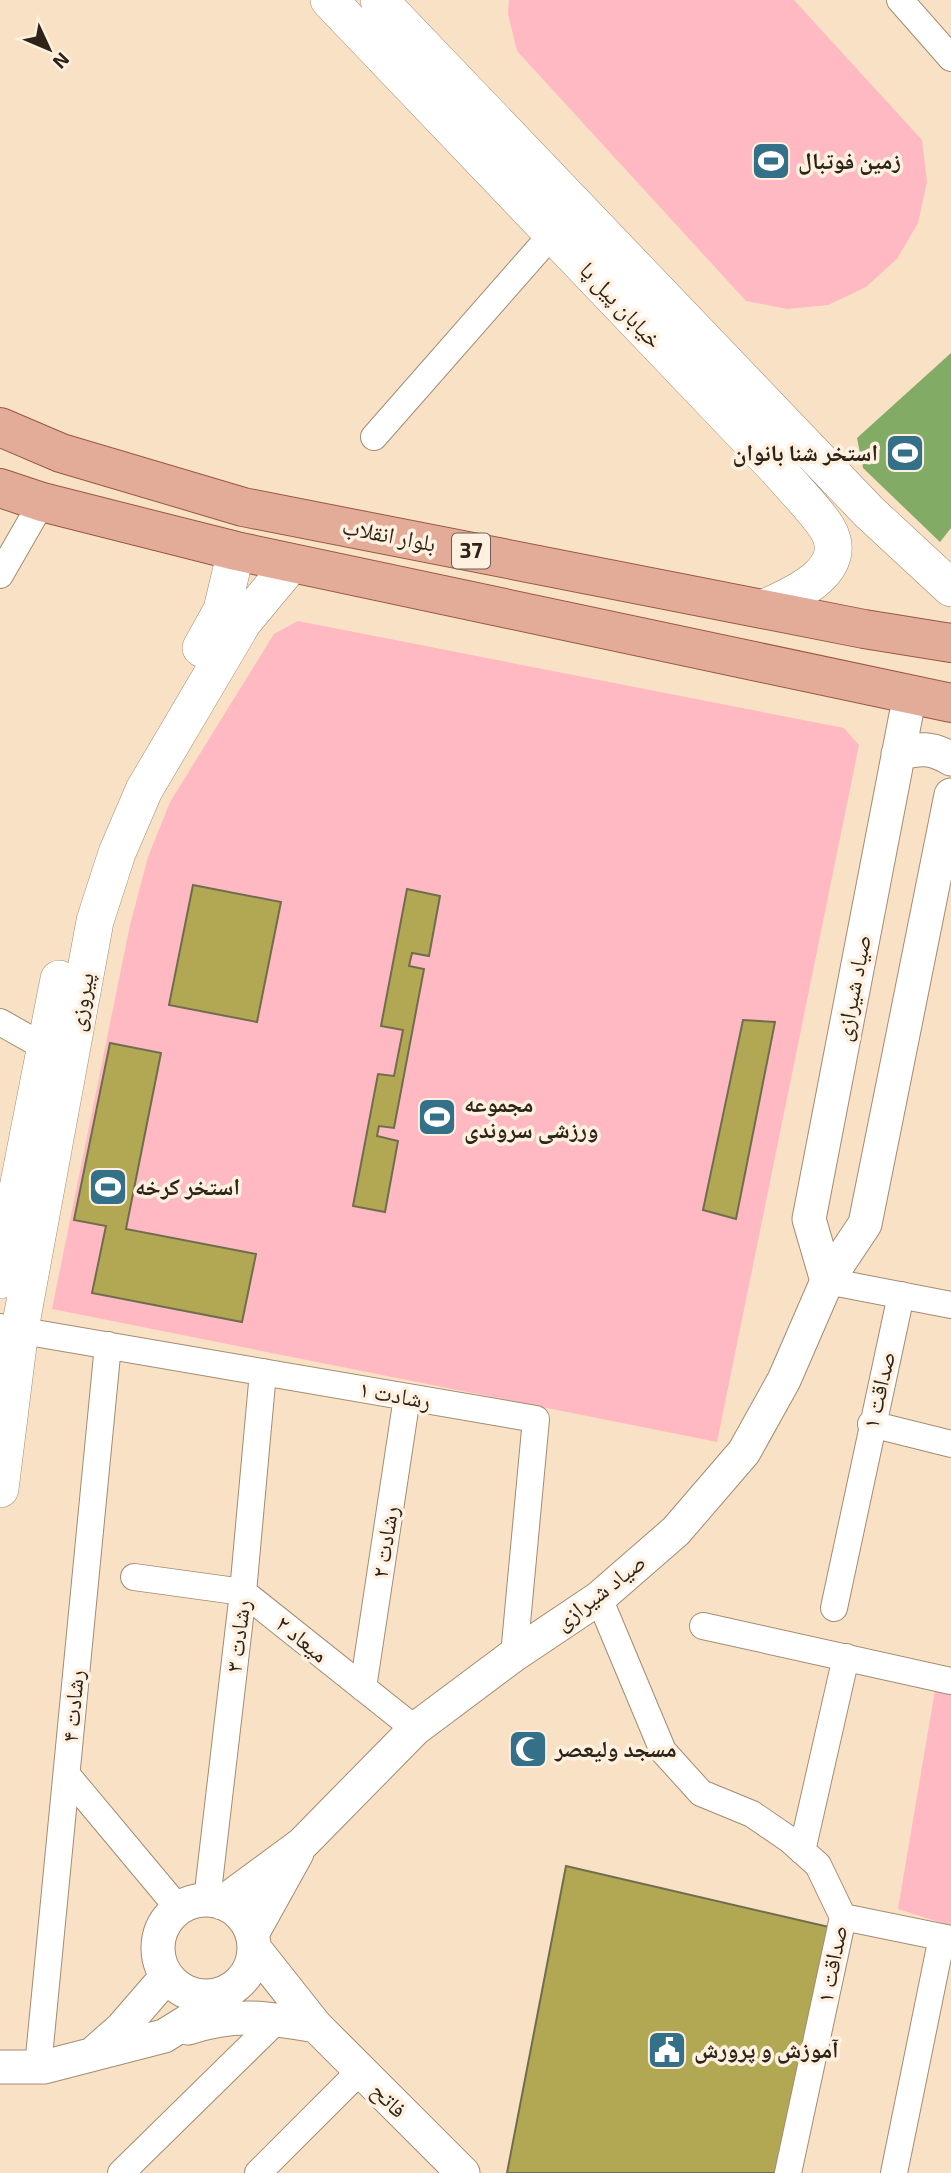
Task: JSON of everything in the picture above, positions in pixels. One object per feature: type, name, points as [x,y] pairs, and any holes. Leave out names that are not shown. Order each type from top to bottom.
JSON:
[{"type":"main road","name":"خیابان پیل پا","points":[[329,0],[778,470],[828,530],[832,549]]},
{"type":"main road","name":"خیابان پیل پا","points":[[379,0],[869,512],[951,588]]},
{"type":"main road","name":"بلوار انقلاب","points":[[0,427],[61,453],[243,506],[762,609],[951,643]]},
{"type":"main road","name":"بلوار انقلاب","points":[[0,488],[42,502],[236,551],[951,703]]},
{"type":"main road","points":[[762,609],[803,590],[826,570],[832,549],[854,542],[868,523],[869,512]]},
{"type":"main road","name":"پیروزی","points":[[0,1280],[72,914],[94,845],[126,779],[222,610],[236,551]]},
{"type":"main road","name":"پیروزی","points":[[0,1489],[10,1329],[95,921],[117,853],[144,790],[243,622],[292,563]]},
{"type":"street","points":[[900,0],[951,58]]},
{"type":"street","points":[[373,437],[553,233]]},
{"type":"street","points":[[0,575],[42,502]]},
{"type":"street","name":"صیاد شیرازی","points":[[827,1281],[809,1219],[910,694]]},
{"type":"street","points":[[898,754],[920,748],[937,751],[951,759]]},
{"type":"street","name":"صیاد شیرازی","points":[[302,1844],[415,1729],[514,1655],[599,1598],[676,1531],[744,1452],[784,1380],[827,1281],[865,1224],[951,795]]},
{"type":"street","points":[[0,1022],[46,1048]]},
{"type":"street","points":[[827,1281],[951,1305]]},
{"type":"street","name":"صداقت ۱","points":[[834,1608],[871,1424],[901,1295]]},
{"type":"street","name":"رشادت ۱","points":[[10,1329],[536,1419],[514,1655]]},
{"type":"street","name":"رشادت ۴","points":[[38,2067],[108,1345]]},
{"type":"street","name":"رشادت ۳","points":[[203,1904],[243,1592],[263,1372]]},
{"type":"street","name":"رشادت ۲","points":[[363,1688],[407,1397]]},
{"type":"street","points":[[871,1424],[951,1444]]},
{"type":"street","points":[[134,1577],[243,1592]]},
{"type":"street","name":"میعاد ۲","points":[[243,1592],[415,1729]]},
{"type":"street","name":"صداقت ۱","points":[[599,1598],[663,1751],[701,1793],[752,1814],[790,1840],[818,1865],[844,1917],[788,2173]]},
{"type":"street","points":[[702,1626],[951,1681]]},
{"type":"street","points":[[802,1851],[846,1657]]},
{"type":"street","points":[[67,1775],[203,1904],[236,1910],[246,1920],[253,1941],[316,2026]]},
{"type":"street","points":[[302,1844],[203,1904],[168,1919],[161,1932],[158,1948],[160,1962],[167,1976],[177,1987],[190,1994],[206,1996],[227,1991],[316,2026]]},
{"type":"street","points":[[164,2036],[206,2010],[245,1977],[252,1964],[253,1941],[302,1844]]},
{"type":"street","points":[[844,1917],[947,1938],[894,2173]]},
{"type":"street","points":[[92,2055],[122,2028],[167,1976]]},
{"type":"street","points":[[0,2067],[38,2067],[164,2036],[212,2020],[243,2017],[316,2026]]},
{"type":"street","points":[[121,2173],[277,2020]]},
{"type":"street","name":"فاتح","points":[[316,2026],[463,2173]]},
{"type":"street","points":[[258,2173],[360,2071]]},
{"type":"shaded area","name":"زمین فوتبال","points":[[509,0],[794,0],[922,140],[927,182],[918,223],[897,259],[866,287],[828,305],[787,309],[746,301],[517,51],[508,14]]},
{"type":"shaded area","name":"استخر شنا بانوان","points":[[951,353],[951,528],[940,542],[863,468],[857,438]]},
{"type":"shaded area","name":"مجموعه ورزشی سروندی","points":[[298,621],[844,728],[859,745],[717,1442],[52,1309],[130,925],[148,857],[170,802],[274,634]]},
{"type":"shaded area","points":[[935,1690],[951,1694],[951,1926],[898,1909]]},
{"type":"building","points":[[193,885],[281,902],[257,1022],[169,1005]]},
{"type":"building","points":[[407,889],[440,896],[429,956],[412,953],[409,966],[424,969],[394,1128],[379,1126],[377,1136],[398,1141],[385,1212],[353,1206],[378,1074],[394,1076],[403,1030],[381,1026]]},
{"type":"building","points":[[743,1020],[775,1022],[736,1219],[703,1210]]},
{"type":"building","name":"استخر کرخه","points":[[110,1043],[161,1053],[126,1229],[256,1254],[242,1322],[92,1293],[106,1226],[74,1220]]},
{"type":"building","name":"آموزش و پرورش","points":[[566,1866],[829,1927],[777,2173],[507,2173]]},
{"type":"place","name":"زمین فوتبال","points":[[771,161]]},
{"type":"place","name":"استخر شنا بانوان","points":[[905,453]]},
{"type":"place","name":"مجموعه ورزشی سروندی","points":[[437,1117]]},
{"type":"place","name":"استخر کرخه","points":[[108,1187]]},
{"type":"place","name":"مسجد ولیعصر","points":[[528,1749]]},
{"type":"place","name":"آموزش و پرورش","points":[[667,2050]]}]
